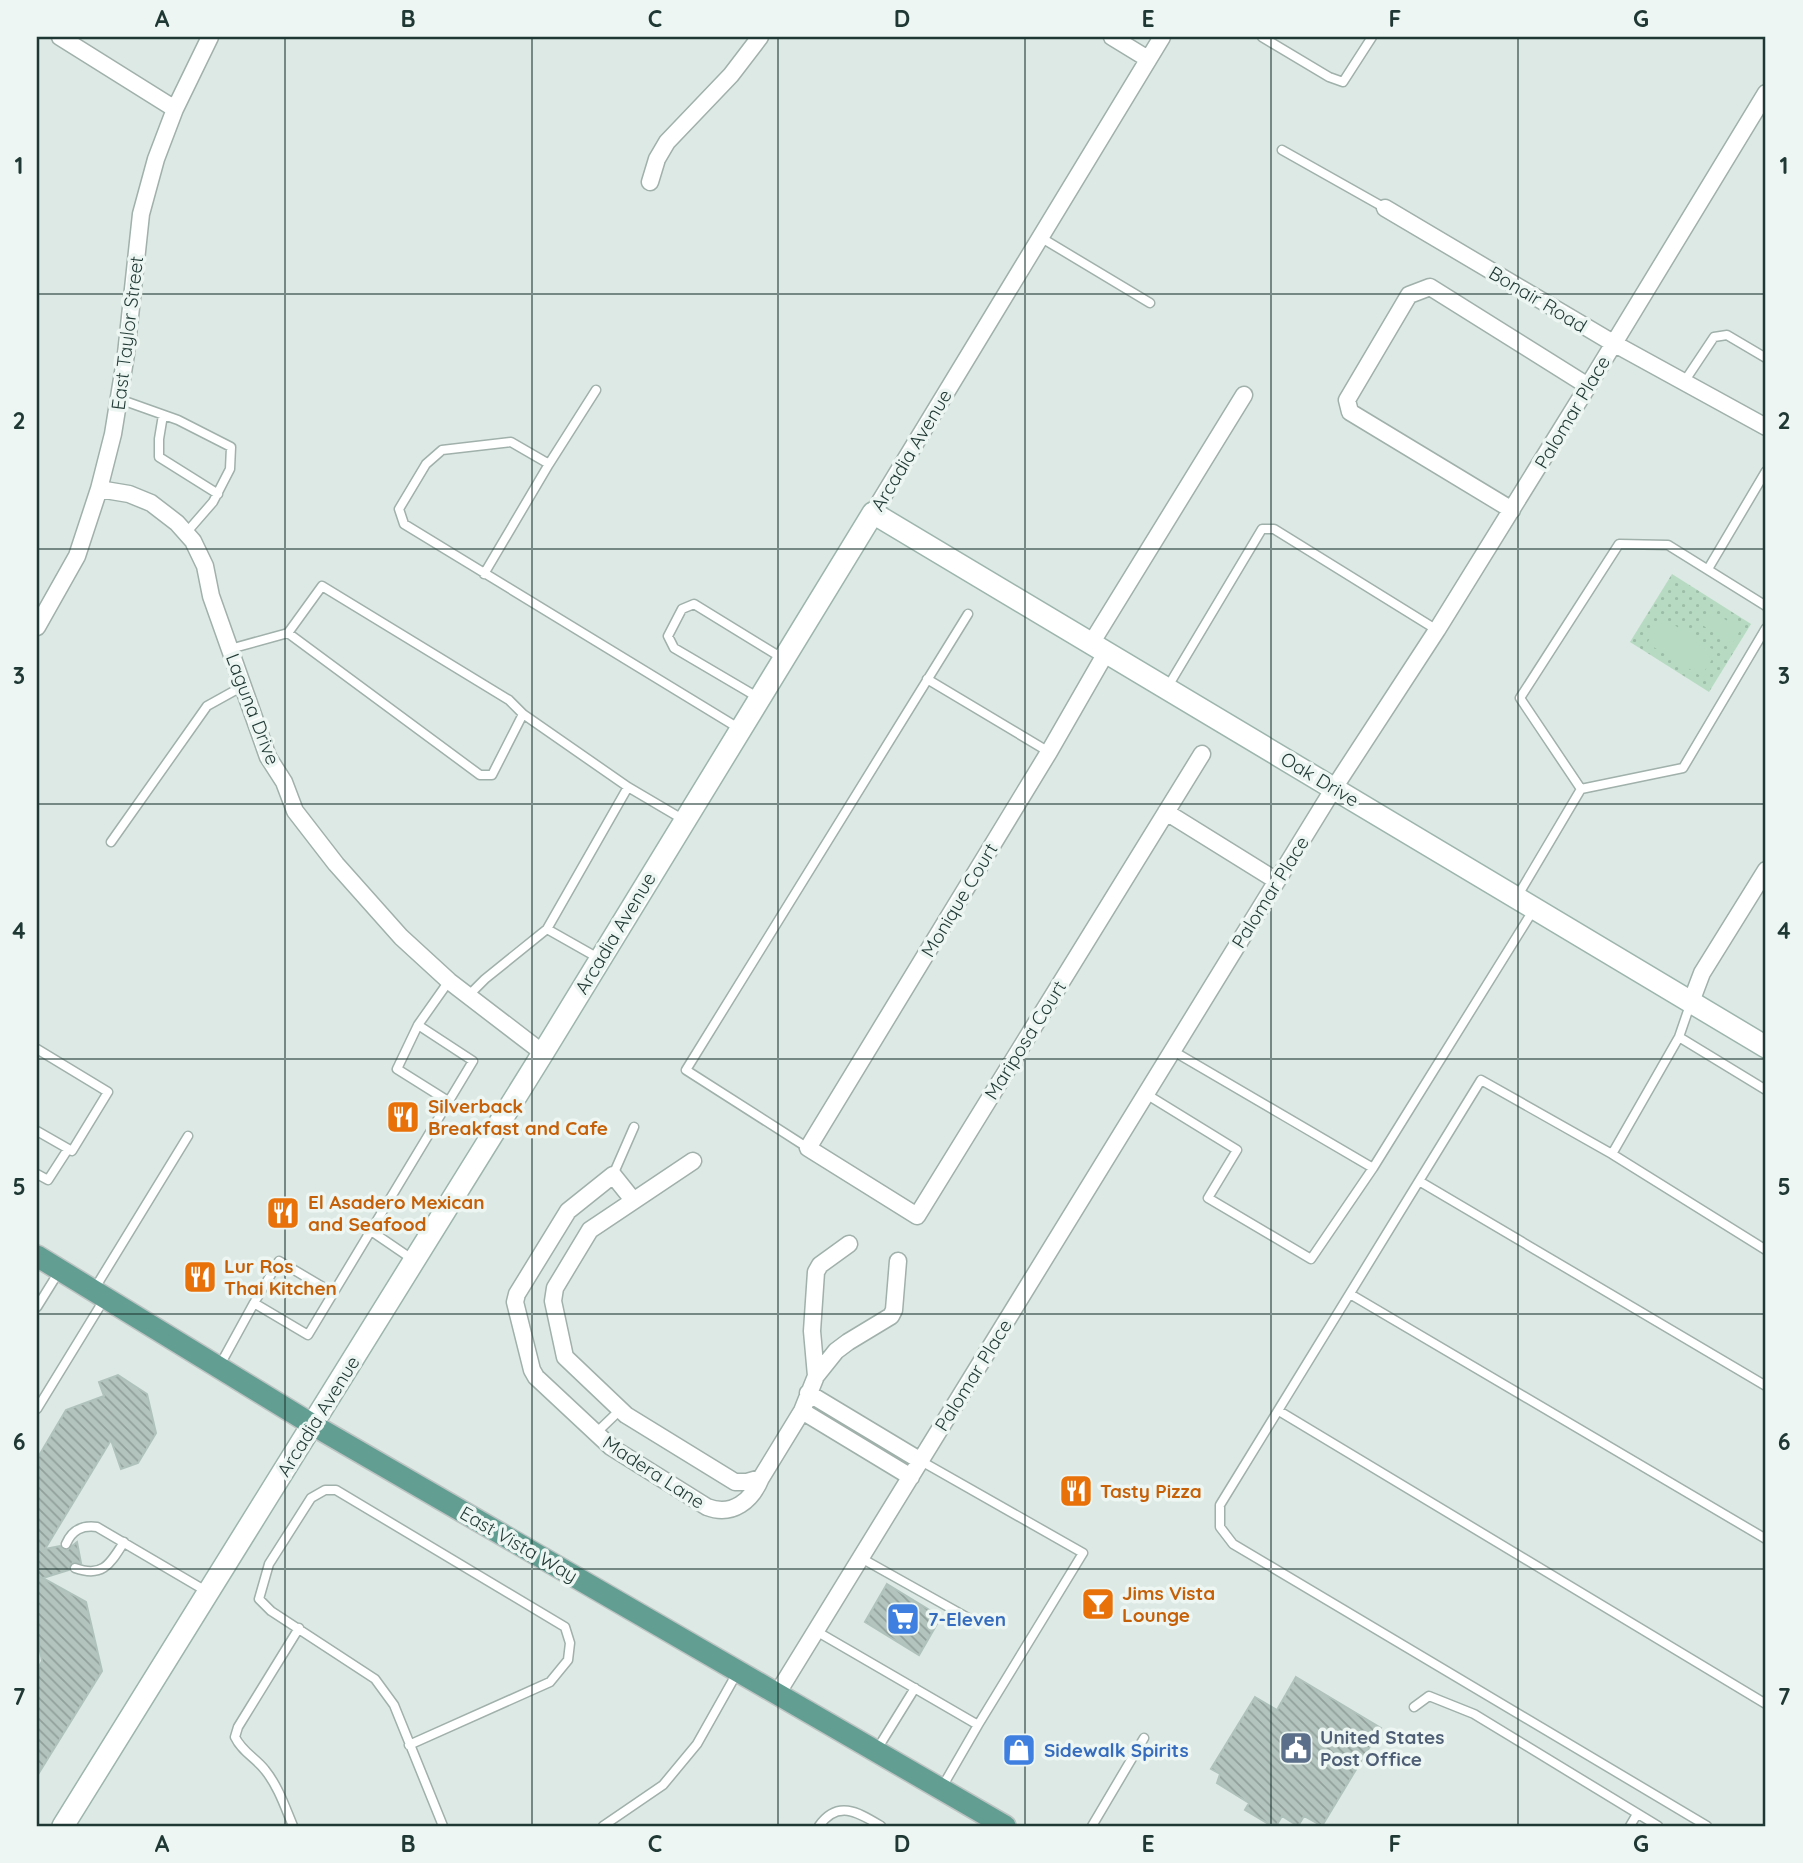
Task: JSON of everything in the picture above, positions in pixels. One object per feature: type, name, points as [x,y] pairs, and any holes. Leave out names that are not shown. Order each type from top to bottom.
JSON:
[{"type":"main road","name":"East Vista Way","points":[[37,1256],[313,1425],[1005,1826]]},
{"type":"street","points":[[60,37],[175,109]]},
{"type":"street","name":"East Taylor Street","points":[[37,627],[77,556],[99,489],[119,399],[141,214],[156,159],[175,109],[210,37]]},
{"type":"street","points":[[650,182],[657,159],[667,142],[731,75],[760,37]]},
{"type":"street","points":[[1112,37],[1148,59]]},
{"type":"street","name":"Arcadia Avenue","points":[[63,1826],[543,1053],[1162,37]]},
{"type":"street","name":"Palomar Place","points":[[777,1693],[1334,788],[1437,630],[1764,101]]},
{"type":"street","name":"Bonair Road","points":[[1385,208],[1613,343],[1766,427]]},
{"type":"street","points":[[1512,510],[1350,412],[1347,400],[1409,295],[1430,287],[1588,386]]},
{"type":"street","name":"Monique Court","points":[[808,1147],[1049,752],[1099,647],[1244,395]]},
{"type":"street","name":"Laguna Drive","points":[[99,489],[129,494],[152,503],[193,541],[205,566],[211,596],[268,757],[284,782],[295,811],[335,864],[401,937],[449,981],[543,1053]]},
{"type":"street","name":"Oak Drive","points":[[873,513],[1766,1047]]},
{"type":"street","name":"Mariposa Court","points":[[808,1147],[917,1216],[1202,754]]},
{"type":"street","points":[[1166,812],[1277,881]]},
{"type":"street","points":[[1691,1002],[1702,973],[1766,870]]},
{"type":"street","name":"Madera Lane","points":[[693,1161],[590,1230],[552,1295],[565,1357],[620,1410],[735,1482],[761,1478]]},
{"type":"street","points":[[613,1175],[633,1200]]},
{"type":"street","name":"Madera Lane","points":[[613,1175],[577,1202],[560,1221],[517,1294],[515,1302],[536,1377],[611,1447],[714,1510],[740,1505],[749,1500],[802,1411],[808,1393]]},
{"type":"street","points":[[816,1376],[812,1331],[816,1272],[820,1265],[849,1244]]},
{"type":"street","points":[[898,1261],[894,1310],[891,1316],[836,1351],[816,1376],[808,1393],[920,1461]]},
{"type":"street","points":[[802,1411],[911,1477]]},
{"type":"lane","points":[[1262,37],[1329,77],[1343,82],[1372,37]]},
{"type":"lane","points":[[1282,150],[1385,208]]},
{"type":"lane","points":[[1040,237],[1150,303]]},
{"type":"lane","points":[[1684,382],[1714,337],[1727,335],[1766,358]]},
{"type":"lane","points":[[484,574],[596,390]]},
{"type":"lane","points":[[119,399],[178,420],[231,447],[230,469],[218,494],[186,533]]},
{"type":"lane","points":[[163,415],[159,457],[218,494]]},
{"type":"lane","points":[[549,464],[511,442],[442,450],[426,464],[399,509],[404,524],[740,729]]},
{"type":"lane","points":[[1709,569],[1766,471]]},
{"type":"lane","points":[[1167,688],[1262,529],[1274,529],[1437,630]]},
{"type":"lane","points":[[1581,789],[1520,698],[1619,544],[1668,545],[1766,606]]},
{"type":"lane","points":[[230,649],[288,633],[322,586],[509,699],[523,714],[628,787],[684,820]]},
{"type":"lane","points":[[759,698],[674,648],[668,636],[682,609],[694,604],[784,659]]},
{"type":"lane","points":[[808,1147],[686,1070],[968,614]]},
{"type":"lane","points":[[1581,789],[1683,768],[1766,628]]},
{"type":"lane","points":[[288,633],[480,775],[492,775],[523,714]]},
{"type":"lane","points":[[927,679],[1049,752]]},
{"type":"lane","points":[[111,842],[208,706],[243,686]]},
{"type":"lane","points":[[468,996],[547,929],[628,787]]},
{"type":"lane","points":[[1146,1094],[1237,1150],[1208,1199],[1311,1259],[1373,1168],[1515,940],[1526,903],[1581,789]]},
{"type":"lane","points":[[547,929],[600,959]]},
{"type":"lane","points":[[448,1101],[397,1069],[418,1025],[449,981]]},
{"type":"lane","points":[[1612,1154],[1679,1037],[1691,1002]]},
{"type":"lane","points":[[254,1303],[309,1335],[473,1061],[418,1025]]},
{"type":"lane","points":[[1679,1037],[1766,1090]]},
{"type":"lane","points":[[37,1049],[108,1092],[72,1151],[37,1131]]},
{"type":"lane","points":[[1173,1051],[1373,1168]]},
{"type":"lane","points":[[1707,1826],[1233,1544],[1220,1527],[1220,1505],[1481,1080],[1612,1154],[1766,1250]]},
{"type":"lane","points":[[613,1175],[634,1127]]},
{"type":"lane","points":[[37,1409],[188,1136]]},
{"type":"lane","points":[[37,1174],[48,1180],[68,1149]]},
{"type":"lane","points":[[1419,1181],[1766,1387]]},
{"type":"lane","points":[[371,1231],[414,1261]]},
{"type":"lane","points":[[218,1367],[279,1261],[333,1293]]},
{"type":"lane","points":[[37,1307],[60,1270]]},
{"type":"lane","points":[[1350,1294],[1766,1539]]},
{"type":"lane","points":[[595,1434],[620,1410]]},
{"type":"lane","points":[[1279,1411],[1766,1704]]},
{"type":"lane","points":[[920,1461],[1083,1553],[941,1789]]},
{"type":"lane","points":[[410,1745],[550,1682],[568,1660],[570,1643],[565,1627],[336,1490],[325,1490],[310,1499],[269,1564],[259,1599],[271,1611],[375,1679],[394,1705],[410,1745],[443,1826]]},
{"type":"lane","points":[[66,1544],[77,1529],[97,1527],[208,1592]]},
{"type":"lane","points":[[75,1568],[93,1572],[102,1570],[110,1565],[124,1542]]},
{"type":"lane","points":[[861,1558],[970,1619]]},
{"type":"lane","points":[[293,1826],[278,1791],[265,1770],[239,1746],[235,1737],[238,1727],[299,1628]]},
{"type":"lane","points":[[816,1631],[978,1725]]},
{"type":"lane","points":[[603,1826],[663,1785],[697,1744],[739,1670]]},
{"type":"lane","points":[[876,1751],[915,1688]]},
{"type":"lane","points":[[1414,1707],[1429,1696],[1474,1714],[1658,1826]]},
{"type":"lane","points":[[1092,1826],[1144,1738]]},
{"type":"lane","points":[[819,1826],[826,1817],[840,1810],[856,1811],[881,1826]]},
{"type":"lane","points":[[1630,1826],[1637,1814]]},
{"type":"green space","points":[[1672,574],[1751,624],[1709,692],[1630,642]]},
{"type":"green space","points":[[1711,611],[1741,629],[1733,643],[1702,625]]},
{"type":"green space","points":[[1663,618],[1717,652],[1701,676],[1647,643]]},
{"type":"building","points":[[118,1375],[147,1394],[156,1433],[138,1463],[121,1469],[111,1440],[45,1549],[60,1546],[67,1550],[77,1542],[81,1563],[73,1562],[69,1570],[43,1578],[86,1602],[102,1671],[37,1776],[37,1671],[42,1661],[37,1636],[37,1459],[66,1410],[104,1396],[99,1382]]},
{"type":"building","name":"7-Eleven","points":[[887,1584],[941,1617],[919,1655],[865,1622]]},
{"type":"building","name":"United States Post Office","points":[[1296,1677],[1381,1728],[1322,1826],[1304,1816],[1298,1826],[1282,1816],[1276,1826],[1272,1826],[1245,1810],[1249,1803],[1217,1783],[1220,1774],[1211,1769],[1255,1697],[1277,1710]]},
{"type":"place","name":"Silverback Breakfast and Cafe","points":[[403,1117]]},
{"type":"place","name":"El Asadero Mexican and Seafood","points":[[283,1213]]},
{"type":"place","name":"Lur Ros Thai Kitchen","points":[[200,1277]]},
{"type":"place","name":"Tasty Pizza","points":[[1076,1491]]},
{"type":"place","name":"Jims Vista Lounge","points":[[1098,1604]]},
{"type":"place","name":"7-Eleven","points":[[903,1619]]},
{"type":"place","name":"United States Post Office","points":[[1296,1748]]},
{"type":"place","name":"Sidewalk Spirits","points":[[1019,1750]]}]
